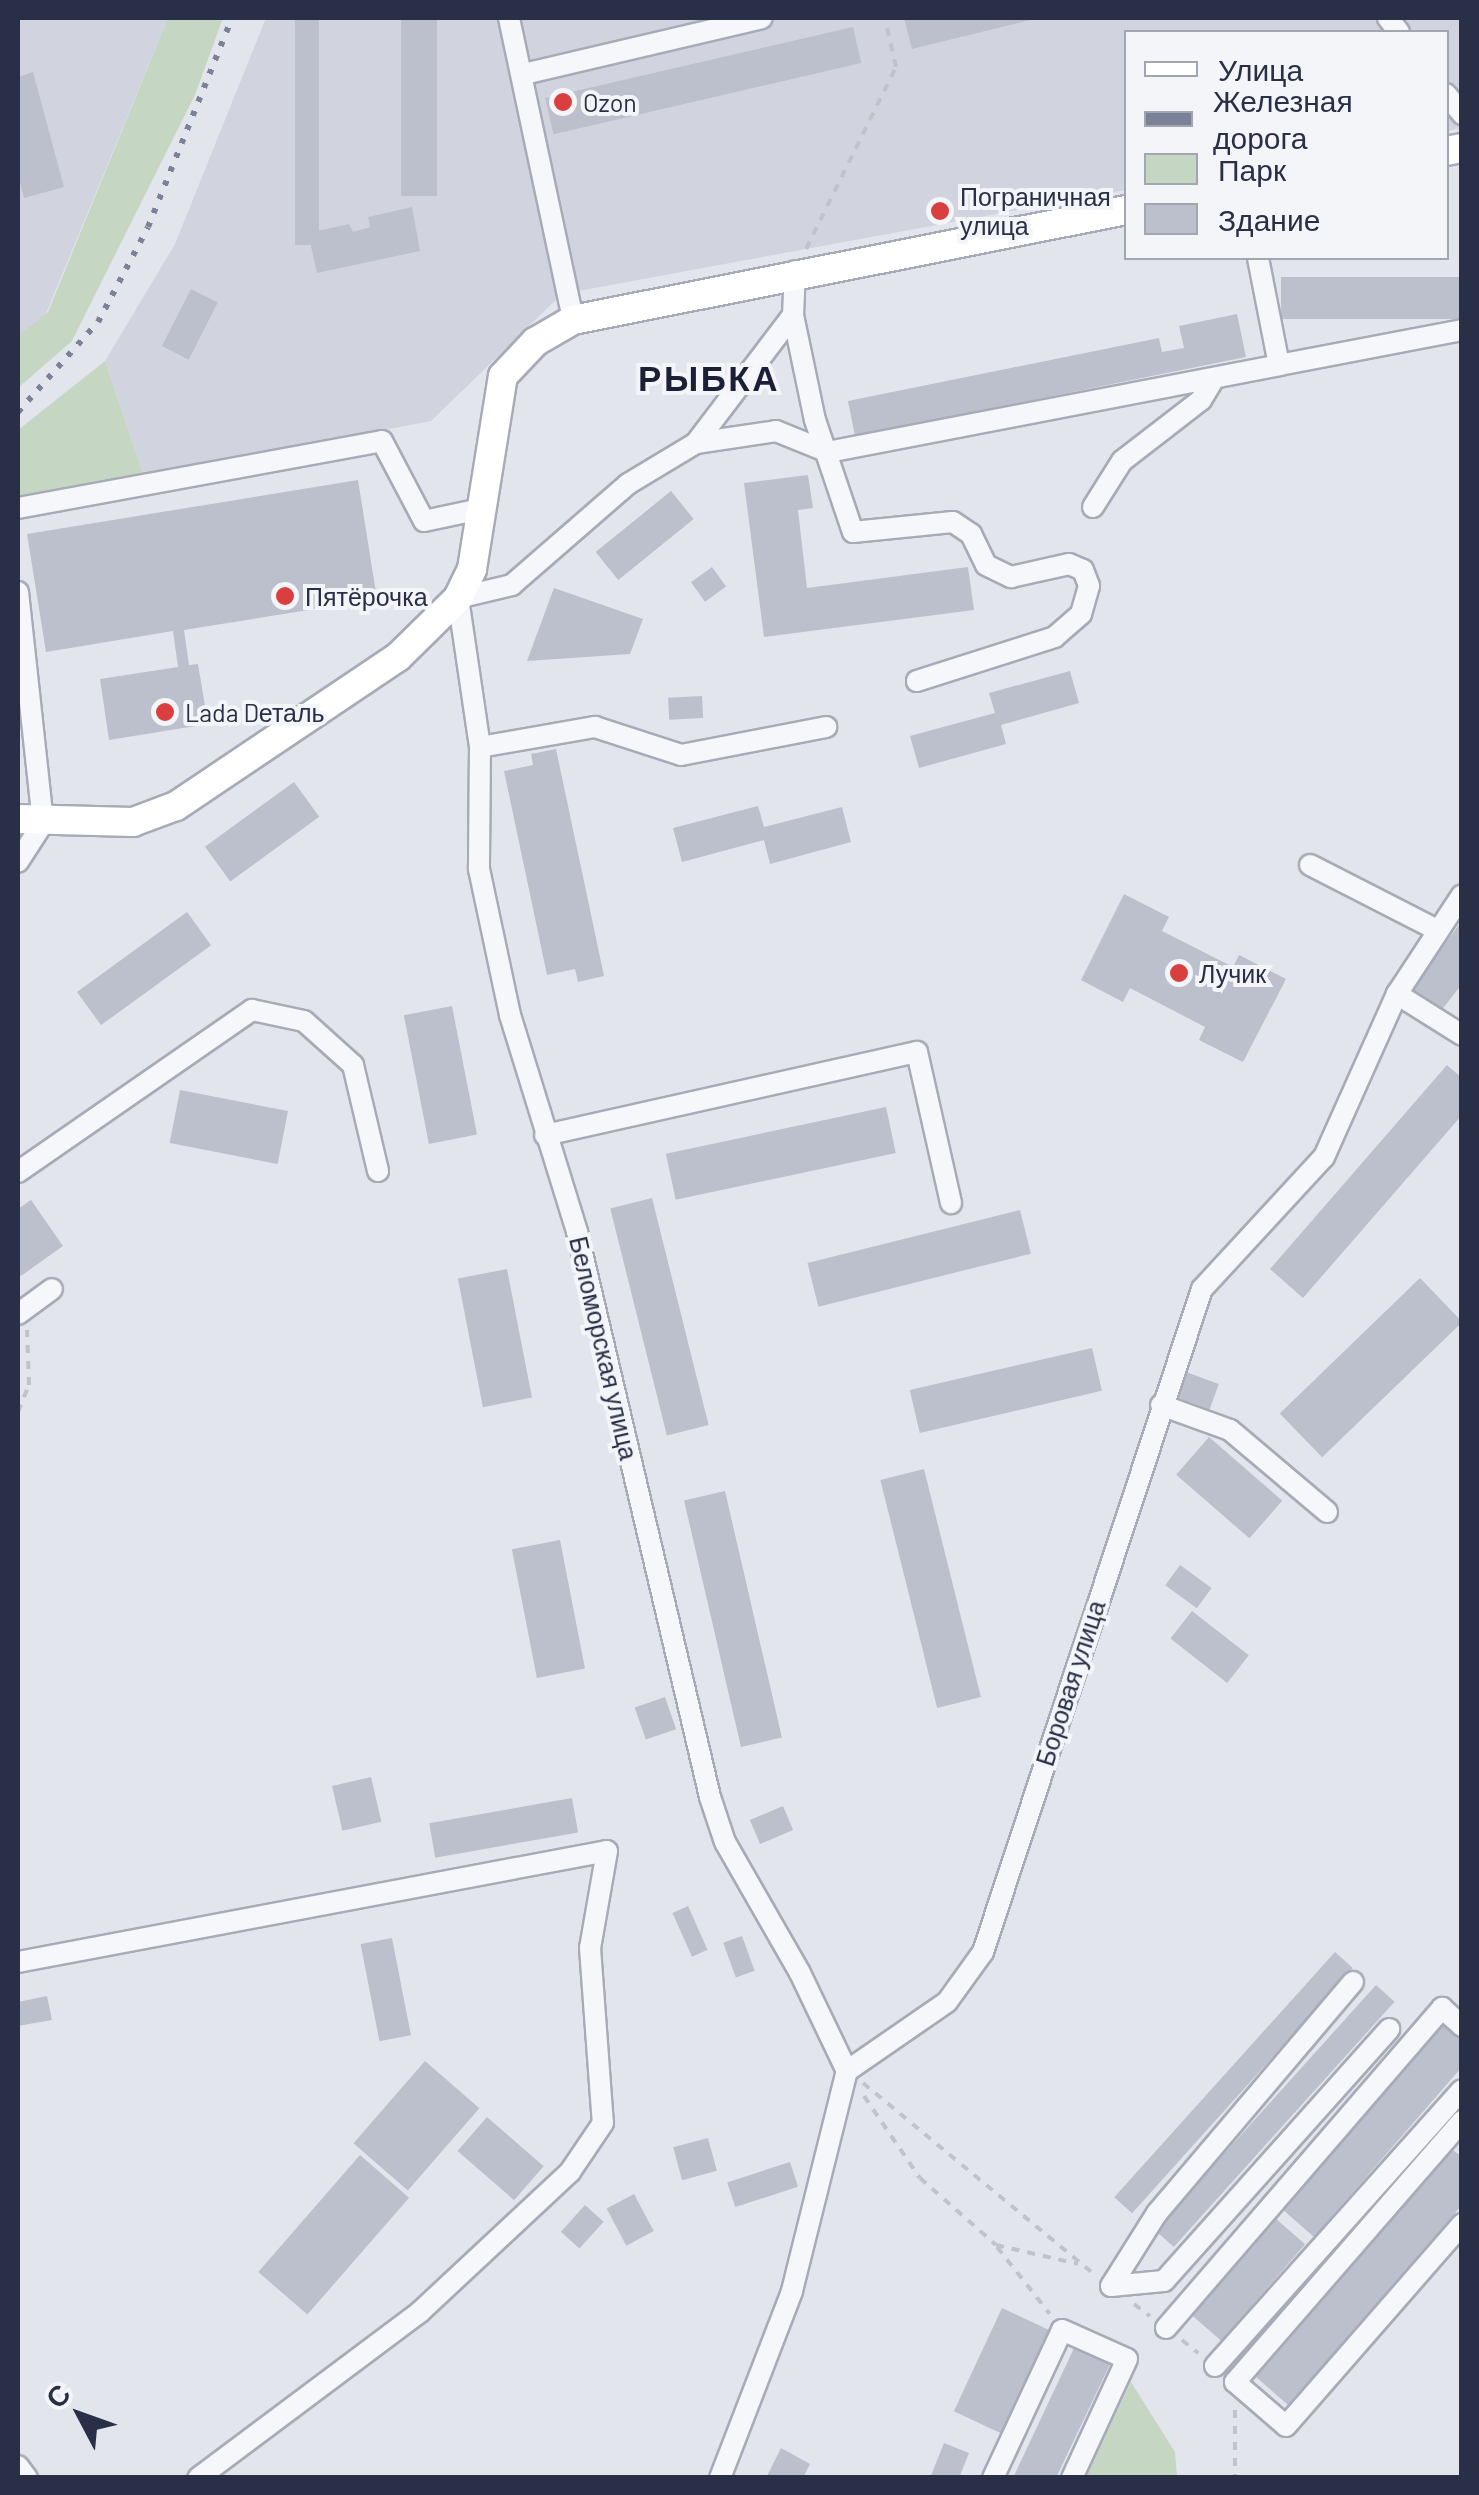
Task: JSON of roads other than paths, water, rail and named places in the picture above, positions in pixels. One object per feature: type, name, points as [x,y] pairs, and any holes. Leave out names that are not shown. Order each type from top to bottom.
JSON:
[{"type":"main road","points":[[30,821],[133,822],[176,806],[352,692],[458,598],[485,508],[503,376],[535,342],[572,320],[795,271],[1124,210]]},
{"type":"street","points":[[509,18],[524,74],[572,320]]},
{"type":"street","points":[[524,74],[762,18]]},
{"type":"street","points":[[1258,260],[1279,365]]},
{"type":"street","points":[[795,271],[793,314],[853,532],[953,522],[971,534],[986,565],[1011,576],[1069,564],[1084,570],[1089,586],[1081,614],[1054,637],[917,681]]},
{"type":"street","points":[[696,444],[793,314]]},
{"type":"street","points":[[458,598],[512,585],[628,484],[696,444],[776,431],[796,434],[828,452],[1212,382],[1462,330]]},
{"type":"street","points":[[1093,507],[1122,461],[1192,408],[1212,382]]},
{"type":"street","points":[[18,508],[382,441],[424,521],[485,508]]},
{"type":"street","points":[[18,592],[30,821],[18,862]]},
{"type":"street","name":"Беломорская улица","points":[[458,598],[480,747],[479,869],[545,1135],[577,1232],[710,1796],[725,1842],[800,1973],[847,2071]]},
{"type":"street","points":[[480,747],[595,727],[681,755],[826,727]]},
{"type":"street","points":[[1310,865],[1437,930]]},
{"type":"street","name":"Боровая улица","points":[[847,2071],[947,2002],[982,1952],[1202,1290],[1324,1157],[1396,994],[1458,904]]},
{"type":"street","points":[[1396,994],[1462,1035]]},
{"type":"street","points":[[18,1172],[252,1010],[304,1022],[354,1065],[378,1172]]},
{"type":"street","points":[[545,1135],[917,1052],[951,1203]]},
{"type":"street","points":[[22,1311],[52,1289]]},
{"type":"street","points":[[1161,1405],[1230,1430],[1327,1512]]},
{"type":"street","points":[[18,1962],[608,1851],[590,1948],[603,2123],[570,2172],[420,2312],[198,2478]]},
{"type":"street","points":[[1353,1982],[1157,2213],[1110,2286],[1164,2281],[1390,2029]]},
{"type":"street","points":[[1166,2328],[1442,2008],[1462,2026]]},
{"type":"street","points":[[720,2478],[792,2290],[847,2071]]},
{"type":"street","points":[[1215,2366],[1462,2090]]},
{"type":"street","points":[[1460,2127],[1234,2382],[1286,2426],[1462,2224]]},
{"type":"street","points":[[994,2478],[1062,2330],[1128,2359],[1072,2478]]},
{"type":"street","points":[[18,2466],[27,2478]]},
{"type":"railway","points":[[18,412],[98,322],[148,227],[232,18]]},
{"type":"place","name":"Ozon","points":[[563,102]]},
{"type":"place","name":"Пограничная улица","points":[[940,211]]},
{"type":"place","name":"Пятёрочка","points":[[285,596]]},
{"type":"place","name":"Lada Dеталь","points":[[165,712]]},
{"type":"place","name":"Лучик","points":[[1179,973]]},
{"type":"district","name":"РЫБКА","points":[[709,377]]}]
